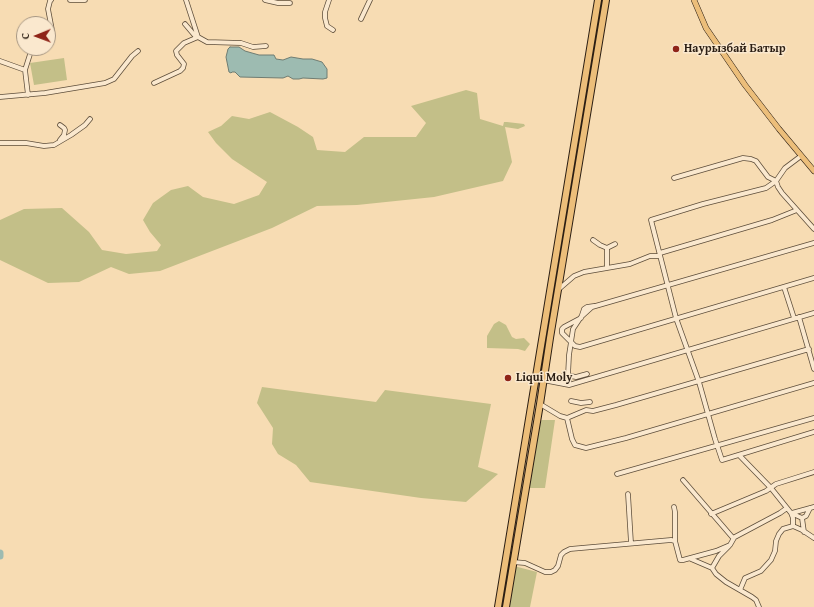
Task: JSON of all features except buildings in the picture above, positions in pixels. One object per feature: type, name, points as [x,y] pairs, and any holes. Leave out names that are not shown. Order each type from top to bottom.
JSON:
[{"type":"highway","points":[[498,607],[598,0]]},
{"type":"highway","points":[[506,607],[606,0]]},
{"type":"main road","points":[[694,0],[706,28],[745,85],[814,171]]},
{"type":"street","points":[[49,16],[48,9],[50,1],[52,0]]},
{"type":"street","points":[[70,0],[85,0]]},
{"type":"street","points":[[186,0],[197,37]]},
{"type":"street","points":[[265,0],[290,3]]},
{"type":"street","points":[[329,0],[325,12],[325,18],[327,26],[333,30]]},
{"type":"street","points":[[361,19],[370,0]]},
{"type":"street","points":[[184,24],[197,37],[207,42],[241,43],[254,47],[266,46]]},
{"type":"street","points":[[154,83],[180,72],[184,64],[177,55],[176,50],[184,43],[197,37]]},
{"type":"street","points":[[0,96],[28,95],[58,91],[110,81],[119,74],[132,56],[138,51]]},
{"type":"street","points":[[28,95],[25,70],[29,56]]},
{"type":"street","points":[[0,62],[25,70]]},
{"type":"street","points":[[0,143],[26,143],[44,146],[55,144],[76,132],[90,119]]},
{"type":"street","points":[[55,144],[64,135],[64,128],[60,125]]},
{"type":"street","points":[[801,156],[785,168],[776,181],[766,188],[703,204],[650,220],[676,318],[699,382],[722,460],[814,432]]},
{"type":"street","points":[[674,178],[742,158],[751,159],[756,161],[768,177],[776,181],[782,193],[814,229]]},
{"type":"street","points":[[558,290],[574,276],[584,272],[630,264],[650,256],[772,220],[797,210]]},
{"type":"street","points":[[593,240],[607,248],[615,244]]},
{"type":"street","points":[[569,383],[568,376],[573,329],[587,312],[596,306],[814,243]]},
{"type":"street","points":[[607,248],[607,267]]},
{"type":"street","points":[[581,318],[562,329],[562,333],[571,343],[580,347],[814,278]]},
{"type":"street","points":[[784,287],[794,318]]},
{"type":"street","points":[[543,380],[569,383],[688,350],[814,312]]},
{"type":"street","points":[[799,317],[814,369]]},
{"type":"street","points":[[540,404],[560,416],[567,418],[586,410],[593,411],[699,382],[809,349]]},
{"type":"street","points":[[568,376],[576,377],[587,374]]},
{"type":"street","points":[[567,418],[569,429],[575,445],[586,448],[626,438],[814,383]]},
{"type":"street","points":[[571,401],[581,403],[590,402]]},
{"type":"street","points":[[581,403],[593,411]]},
{"type":"street","points":[[617,474],[814,418]]},
{"type":"street","points":[[739,455],[771,488],[787,508],[793,518],[793,526]]},
{"type":"street","points":[[711,514],[766,491],[776,484],[814,472]]},
{"type":"street","points":[[682,480],[730,536],[734,538]]},
{"type":"street","points":[[628,494],[631,543]]},
{"type":"street","points":[[674,507],[675,541],[680,560],[730,545]]},
{"type":"street","points":[[712,568],[719,556],[730,545],[734,538],[787,508]]},
{"type":"street","points":[[791,514],[812,508]]},
{"type":"street","points":[[802,518],[806,516],[812,508]]},
{"type":"street","points":[[791,514],[802,518]]},
{"type":"street","points":[[802,518],[804,532]]},
{"type":"street","points":[[740,590],[745,578],[761,571],[771,560],[775,551],[776,541],[783,529],[793,526],[814,538]]},
{"type":"street","points":[[513,562],[525,563],[544,572],[551,572],[558,566],[561,555],[570,549],[670,540],[675,541]]},
{"type":"street","points":[[690,558],[712,568],[716,574],[726,582],[756,600],[759,607]]},
{"type":"shaded area","points":[[64,58],[67,80],[34,85],[30,63]]},
{"type":"shaded area","points":[[466,90],[477,93],[480,119],[503,126],[504,122],[507,122],[524,124],[525,126],[518,129],[505,127],[512,162],[503,181],[434,197],[357,205],[317,206],[272,228],[160,271],[129,274],[111,267],[79,282],[48,283],[0,260],[0,220],[24,209],[62,208],[89,232],[102,250],[126,254],[157,251],[161,245],[150,232],[143,220],[153,203],[171,190],[188,186],[203,197],[234,204],[259,195],[267,182],[232,159],[216,143],[208,132],[221,126],[232,116],[249,119],[270,112],[313,137],[317,150],[345,152],[364,137],[416,137],[426,123],[411,106]]},
{"type":"shaded area","points":[[499,321],[506,325],[512,337],[516,339],[524,338],[530,344],[525,351],[518,349],[487,348],[487,336],[494,324]]},
{"type":"shaded area","points":[[262,387],[376,402],[385,390],[491,404],[478,467],[498,474],[466,502],[421,498],[310,482],[296,465],[278,454],[272,444],[273,428],[257,403]]},
{"type":"shaded area","points":[[555,420],[545,488],[528,488],[540,421]]},
{"type":"shaded area","points":[[514,566],[537,572],[530,607],[508,607]]},
{"type":"water","points":[[230,47],[239,47],[245,51],[259,55],[274,55],[276,59],[283,60],[291,57],[312,59],[322,62],[327,69],[327,78],[293,79],[288,76],[283,78],[240,77],[235,72],[229,72],[226,57]]},
{"type":"place","name":"Наурызбай Батыр","points":[[676,49]]},
{"type":"place","name":"Liqui Moly","points":[[508,378]]}]
